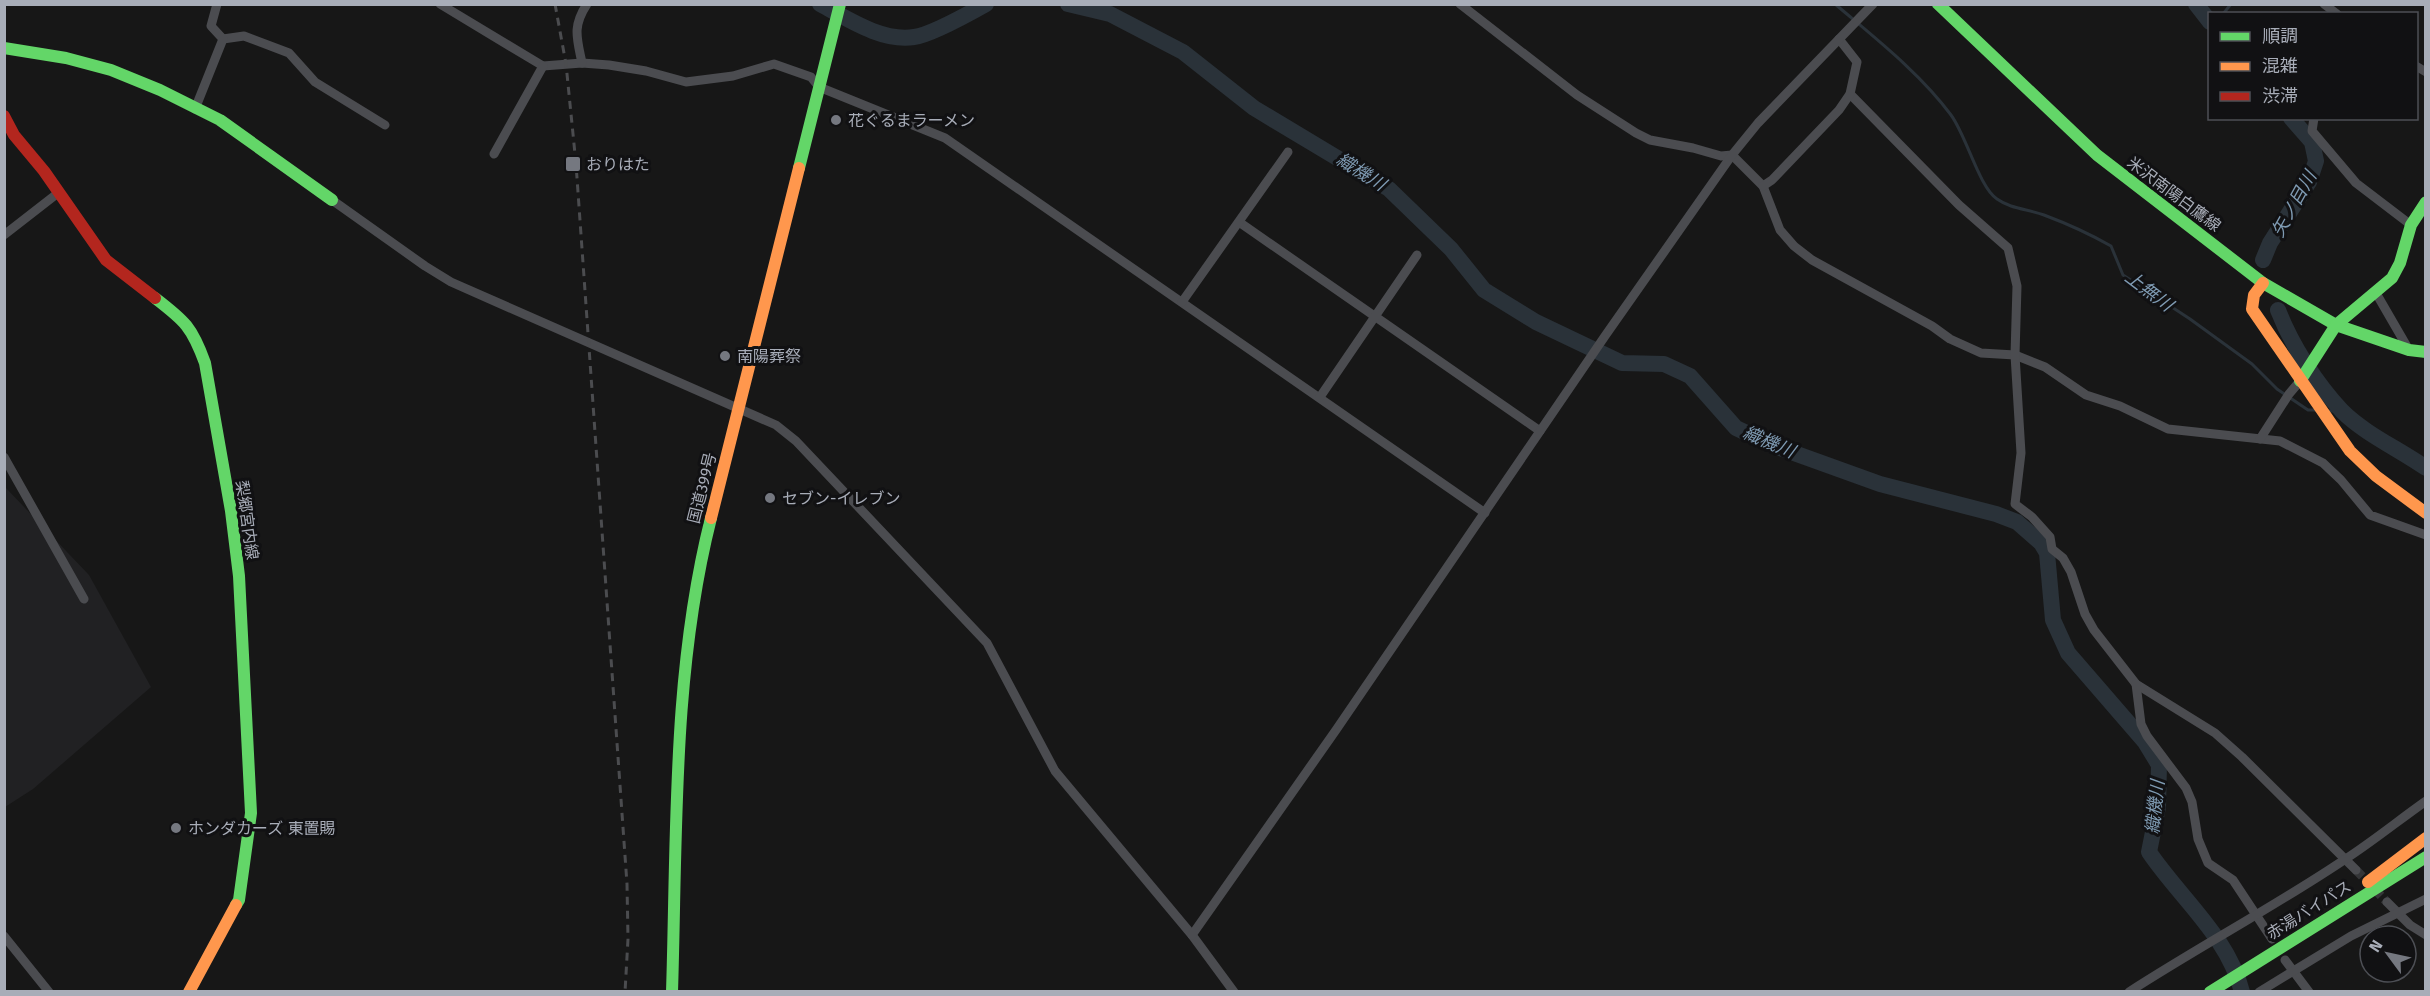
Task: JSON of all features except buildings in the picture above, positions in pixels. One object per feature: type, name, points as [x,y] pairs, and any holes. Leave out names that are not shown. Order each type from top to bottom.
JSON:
[{"type":"main road","name":"米沢南陽白鷹線","points":[[1938,4],[2097,155],[2263,283],[2336,326],[2409,350],[2426,352]]},
{"type":"main road","name":"国道399号","points":[[672,992],[682,696],[702,553],[840,5]]},
{"type":"main road","points":[[4,48],[66,58],[111,70],[160,90],[220,120],[332,200]]},
{"type":"main road","name":"梨郷宮内線","points":[[4,116],[14,135],[44,171],[106,260],[184,320],[197,341],[205,363],[231,511],[239,576],[251,813],[239,900],[189,992]]},
{"type":"main road","points":[[2303,376],[2336,326],[2392,278],[2400,263],[2411,225],[2426,202]]},
{"type":"main road","points":[[2263,283],[2254,295],[2252,309],[2303,376],[2350,451],[2410,504],[2426,513]]},
{"type":"main road","points":[[2293,940],[2426,838]]},
{"type":"main road","name":"赤湯バイパス","points":[[2212,990],[2426,857]]},
{"type":"street","points":[[218,4],[211,26],[223,39]]},
{"type":"street","points":[[440,4],[543,66],[582,63],[646,71],[686,82],[733,75],[774,63],[811,77],[819,87],[945,138],[1485,513]]},
{"type":"street","points":[[582,63],[575,29],[586,4]]},
{"type":"street","points":[[1460,4],[1577,95],[1636,133],[1650,140],[1721,156],[1732,154]]},
{"type":"street","points":[[1192,934],[1336,730],[1732,154],[1758,123],[1873,4]]},
{"type":"street","points":[[223,39],[244,36],[289,53],[315,82],[385,125]]},
{"type":"street","points":[[195,109],[223,39]]},
{"type":"street","points":[[1763,186],[1772,180],[1839,110],[1850,94],[1857,63],[1839,39]]},
{"type":"street","points":[[494,154],[543,66]]},
{"type":"street","points":[[1850,94],[1959,205],[2008,248],[2017,286],[2015,354],[2021,453],[2015,504],[2032,517],[2050,537],[2052,549],[2062,558],[2071,572],[2085,614],[2094,630],[2136,684],[2215,733],[2356,870]]},
{"type":"street","points":[[2314,120],[2312,131],[2356,183],[2411,225]]},
{"type":"street","points":[[1182,302],[1288,152]]},
{"type":"street","points":[[1732,154],[1763,186],[1780,230],[1794,246],[1812,260],[1932,326],[1950,339],[1982,353],[2015,354],[2045,367],[2086,394],[2120,406],[2168,429],[2280,441],[2323,463],[2341,480],[2370,515],[2426,535]]},
{"type":"street","points":[[4,235],[58,193]]},
{"type":"street","points":[[332,200],[425,266],[452,282],[776,425],[796,441],[976,629],[987,643],[1007,678],[1055,771],[1192,934],[1234,992]]},
{"type":"street","points":[[1239,222],[1540,431]]},
{"type":"street","points":[[1320,398],[1417,255]]},
{"type":"street","points":[[2376,293],[2409,350]]},
{"type":"street","points":[[2260,439],[2303,376]]},
{"type":"street","points":[[4,457],[84,599]]},
{"type":"street","points":[[2136,684],[2142,724],[2147,736],[2186,788],[2192,802],[2198,839],[2208,863],[2233,880],[2272,939]]},
{"type":"street","points":[[2129,992],[2191,952],[2257,916],[2346,860],[2426,801]]},
{"type":"street","points":[[2259,992],[2291,970],[2426,898]]},
{"type":"street","points":[[2387,902],[2398,914],[2426,935]]},
{"type":"street","points":[[4,936],[49,992]]},
{"type":"street","points":[[2285,960],[2309,992]]},
{"type":"shaded area","points":[[5,487],[89,575],[151,687],[33,789],[5,807]]},
{"type":"waterway","name":"織機川","points":[[820,4],[878,33],[902,38],[930,32],[986,4]]},
{"type":"waterway","name":"織機川","points":[[1068,4],[1110,14],[1183,52],[1254,108],[1389,189],[1451,249],[1484,290],[1536,322],[1622,363],[1664,364],[1690,376],[1736,428],[1772,445],[1880,484],[1996,514],[2017,522],[2041,543],[2047,553],[2053,620],[2068,653],[2145,742],[2159,765],[2158,807],[2149,852],[2215,935],[2226,953],[2242,992]]},
{"type":"waterway","name":"上無川","points":[[1835,4],[1896,57],[1939,100],[1957,124],[1984,184],[1997,199],[2008,205],[2062,222],[2111,246],[2123,275],[2190,319],[2252,364],[2277,389],[2308,410],[2318,410]]},
{"type":"waterway","name":"矢ノ目川","points":[[2196,4],[2208,19]]},
{"type":"waterway","points":[[2225,12],[2231,4]]},
{"type":"waterway","name":"矢ノ目川","points":[[2263,260],[2270,243],[2309,182],[2316,161],[2312,142],[2293,120]]},
{"type":"waterway","name":"矢ノ目川","points":[[2278,310],[2306,364],[2342,411],[2372,434],[2426,468]]},
{"type":"waterway","name":"上無川","points":[[2327,411],[2343,411]]},
{"type":"tunnel","points":[[2356,870],[2387,902]]},
{"type":"railway","points":[[555,4],[566,64],[576,164],[627,884],[628,939],[625,992]]},
{"type":"traffic: fast","points":[[799,168],[840,4]]},
{"type":"traffic: fast","points":[[1938,4],[2097,155],[2263,283],[2336,325],[2409,350],[2426,352]]},
{"type":"traffic: fast","points":[[4,48],[66,58],[111,70],[160,90],[220,120],[332,200]]},
{"type":"traffic: fast","points":[[2300,381],[2336,325],[2392,278],[2400,263],[2411,225],[2426,202]]},
{"type":"traffic: fast","points":[[155,298],[186,326],[196,341],[205,363],[231,511],[239,576],[251,813],[239,900],[236,905]]},
{"type":"traffic: fast","points":[[672,992],[676,814],[683,694],[698,576],[711,518]]},
{"type":"traffic: fast","points":[[2210,992],[2426,857]]},
{"type":"traffic: slow","points":[[711,518],[799,168]]},
{"type":"traffic: slow","points":[[2263,283],[2254,295],[2252,309],[2350,451],[2376,476],[2426,513]]},
{"type":"traffic: slow","points":[[2368,882],[2426,838]]},
{"type":"traffic: slow","points":[[189,992],[236,905]]},
{"type":"traffic: jam","points":[[4,116],[14,135],[44,171],[106,260],[155,298]]},
{"type":"place","name":"花ぐるまラーメン","points":[[836,120]]},
{"type":"place","name":"おりはた","points":[[573,164]]},
{"type":"place","name":"南陽葬祭","points":[[725,356]]},
{"type":"place","name":"セブン-イレブン","points":[[770,498]]},
{"type":"place","name":"ホンダカーズ 東置賜","points":[[176,828]]}]
